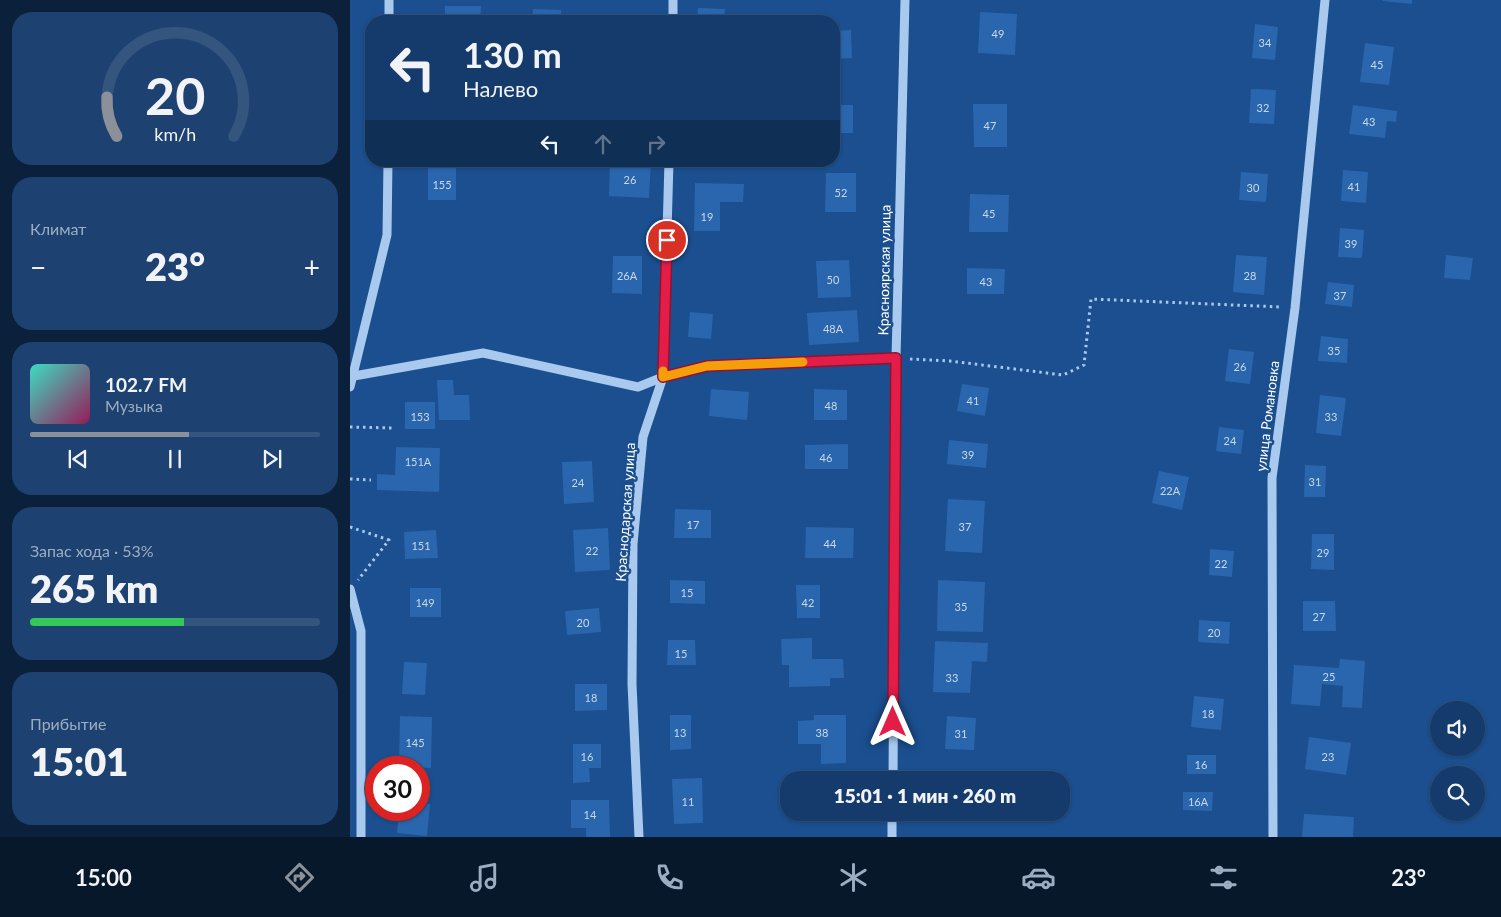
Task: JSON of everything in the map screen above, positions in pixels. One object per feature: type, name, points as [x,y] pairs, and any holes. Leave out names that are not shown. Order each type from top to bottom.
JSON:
[{"type":"street","points":[[389,0],[389,15]]},
{"type":"street","points":[[673,0],[673,15]]},
{"type":"street","name":"Красноярская улица","points":[[893,771],[896,358],[905,0]]},
{"type":"street","name":"улица Романовка","points":[[1273,837],[1272,478],[1294,308],[1325,0]]},
{"type":"street","points":[[350,387],[387,235],[388,167]]},
{"type":"street","name":"Краснодарская улица","points":[[639,837],[632,684],[633,544],[643,437],[663,377],[669,167]]},
{"type":"street","points":[[354,376],[483,353],[638,387],[663,377],[707,366],[896,358]]},
{"type":"street","points":[[350,589],[361,631],[361,837]]},
{"type":"street","points":[[892,821],[892,837]]},
{"type":"path","points":[[896,358],[950,360],[1063,374],[1084,365],[1091,299],[1294,308]]},
{"type":"path","points":[[350,427],[394,428]]},
{"type":"path","points":[[350,479],[371,480]]},
{"type":"path","points":[[350,527],[389,540],[350,589]]},
{"type":"building","points":[[1412,0],[1412,4],[1383,1]]},
{"type":"building","points":[[445,6],[481,6],[480,15],[445,15]]},
{"type":"building","points":[[698,8],[725,9],[724,15],[697,15]]},
{"type":"building","points":[[533,9],[561,10],[561,15],[532,15]]},
{"type":"building","points":[[980,12],[1017,14],[1015,55],[978,53]]},
{"type":"building","points":[[1255,24],[1278,27],[1275,60],[1252,58]]},
{"type":"building","points":[[851,30],[852,58],[840,59],[840,31]]},
{"type":"building","points":[[1365,43],[1394,47],[1389,85],[1360,82]]},
{"type":"building","points":[[1251,89],[1276,90],[1274,124],[1249,123]]},
{"type":"building","points":[[973,104],[1007,104],[1007,147],[974,147]]},
{"type":"building","points":[[840,105],[853,105],[853,133],[840,133]]},
{"type":"building","points":[[1353,105],[1397,111],[1396,122],[1387,121],[1385,138],[1349,134]]},
{"type":"building","points":[[610,167],[651,167],[649,198],[609,196]]},
{"type":"building","points":[[428,168],[456,168],[456,200],[428,200]]},
{"type":"building","points":[[1343,170],[1368,172],[1366,203],[1341,201]]},
{"type":"building","points":[[1241,172],[1268,174],[1266,202],[1239,200]]},
{"type":"building","points":[[826,173],[856,173],[856,212],[825,212]]},
{"type":"building","points":[[695,183],[744,184],[743,202],[720,202],[720,231],[694,231]]},
{"type":"building","points":[[970,194],[1009,195],[1008,232],[969,232]]},
{"type":"building","points":[[1340,228],[1364,230],[1362,258],[1338,257]]},
{"type":"building","points":[[1236,255],[1267,257],[1264,295],[1233,292]]},
{"type":"building","points":[[1446,255],[1473,258],[1470,280],[1444,278]]},
{"type":"building","points":[[613,256],[642,256],[642,294],[612,293]]},
{"type":"building","points":[[849,260],[851,297],[818,298],[816,261]]},
{"type":"building","points":[[967,268],[1005,269],[1004,294],[967,294]]},
{"type":"building","points":[[1328,282],[1354,285],[1352,307],[1325,304]]},
{"type":"building","points":[[857,310],[859,342],[809,345],[807,313]]},
{"type":"building","points":[[690,312],[713,314],[711,339],[688,337]]},
{"type":"building","points":[[1321,336],[1348,339],[1347,363],[1318,361]]},
{"type":"building","points":[[1229,349],[1254,352],[1250,384],[1225,381]]},
{"type":"building","points":[[437,380],[453,380],[454,395],[469,395],[470,420],[439,420]]},
{"type":"building","points":[[962,384],[989,388],[985,416],[957,411]]},
{"type":"building","points":[[711,389],[749,392],[747,420],[709,416]]},
{"type":"building","points":[[814,389],[847,390],[847,420],[814,420]]},
{"type":"building","points":[[1320,395],[1346,398],[1341,436],[1316,433]]},
{"type":"building","points":[[405,402],[435,402],[435,429],[405,429]]},
{"type":"building","points":[[1219,427],[1244,430],[1241,454],[1216,451]]},
{"type":"building","points":[[949,440],[988,444],[986,468],[947,464]]},
{"type":"building","points":[[848,444],[848,469],[805,469],[805,445]]},
{"type":"building","points":[[396,447],[440,448],[439,492],[377,490],[377,474],[395,475]]},
{"type":"building","points":[[592,461],[594,502],[564,504],[562,462]]},
{"type":"building","points":[[1305,465],[1326,466],[1325,497],[1304,497]]},
{"type":"building","points":[[1159,471],[1189,477],[1182,510],[1152,503]]},
{"type":"building","points":[[948,499],[985,501],[982,553],[945,551]]},
{"type":"building","points":[[675,509],[711,510],[711,538],[674,538]]},
{"type":"building","points":[[806,527],[854,528],[853,558],[805,558]]},
{"type":"building","points":[[608,528],[610,570],[575,572],[573,530]]},
{"type":"building","points":[[436,530],[438,558],[405,559],[404,532]]},
{"type":"building","points":[[1312,534],[1334,534],[1334,570],[1311,569]]},
{"type":"building","points":[[1210,549],[1234,551],[1232,577],[1209,575]]},
{"type":"building","points":[[670,580],[705,581],[705,604],[670,603]]},
{"type":"building","points":[[938,580],[985,582],[983,632],[937,631]]},
{"type":"building","points":[[796,585],[820,585],[820,618],[797,618]]},
{"type":"building","points":[[410,588],[441,588],[441,617],[410,617]]},
{"type":"building","points":[[1303,601],[1335,601],[1336,631],[1303,631]]},
{"type":"building","points":[[599,608],[601,632],[567,635],[565,611]]},
{"type":"building","points":[[1199,620],[1230,622],[1229,644],[1198,642]]},
{"type":"building","points":[[812,638],[812,659],[843,659],[844,678],[830,678],[830,686],[789,687],[789,665],[782,665],[781,639]]},
{"type":"building","points":[[668,640],[695,640],[696,665],[667,665]]},
{"type":"building","points":[[935,641],[988,643],[987,662],[972,661],[970,693],[933,692]]},
{"type":"building","points":[[1340,659],[1365,661],[1362,708],[1342,707],[1343,686],[1322,684],[1320,706],[1291,704],[1294,665],[1339,668]]},
{"type":"building","points":[[404,662],[427,663],[425,695],[402,694]]},
{"type":"building","points":[[575,684],[607,684],[607,710],[575,711]]},
{"type":"building","points":[[1194,696],[1224,699],[1221,730],[1191,727]]},
{"type":"building","points":[[670,715],[691,715],[691,749],[670,750]]},
{"type":"building","points":[[814,715],[846,715],[846,763],[821,764],[821,744],[798,744],[798,721],[814,720]]},
{"type":"building","points":[[400,716],[432,717],[431,768],[430,756],[399,756]]},
{"type":"building","points":[[947,716],[976,718],[974,750],[945,749]]},
{"type":"building","points":[[1309,737],[1351,743],[1346,775],[1305,769]]},
{"type":"building","points":[[573,744],[601,744],[601,768],[589,768],[590,782],[573,783]]},
{"type":"building","points":[[1187,755],[1216,755],[1216,774],[1187,774]]},
{"type":"building","points":[[702,778],[703,823],[674,824],[672,779]]},
{"type":"building","points":[[1183,792],[1213,792],[1212,811],[1183,810]]},
{"type":"building","points":[[571,800],[609,800],[610,837],[586,837],[586,828],[571,828]]},
{"type":"building","points":[[1304,814],[1354,817],[1353,837],[1302,837]]},
{"type":"building","points":[[398,821],[428,821],[427,836],[397,833]]},
{"type":"slow traffic","points":[[663,371],[663,377],[707,366],[803,362]]},
{"type":"route","points":[[667,240],[663,377],[707,366],[896,358],[893,722]]}]
